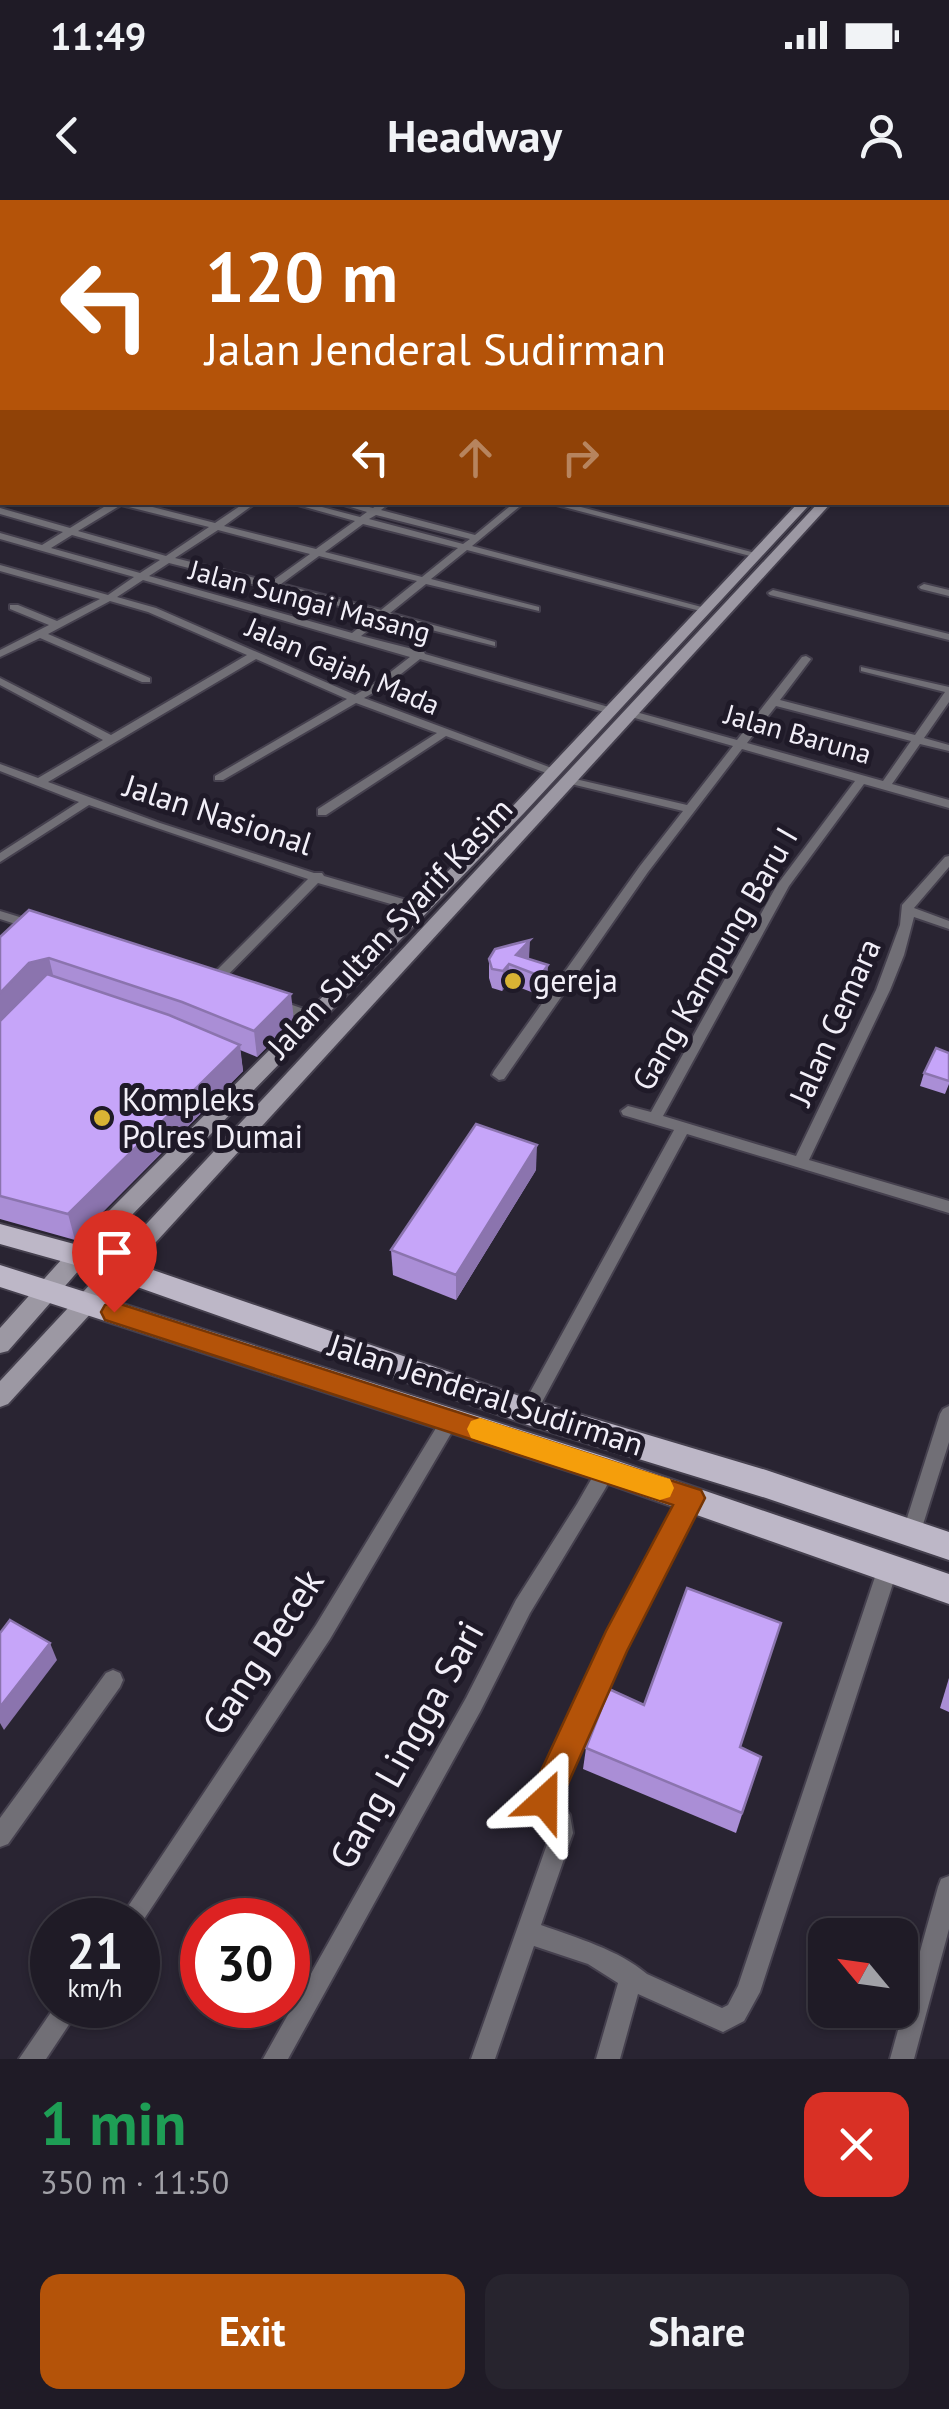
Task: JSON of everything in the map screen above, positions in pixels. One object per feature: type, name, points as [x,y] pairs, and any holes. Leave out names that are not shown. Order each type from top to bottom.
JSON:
[{"type":"main road","name":"Jalan Jenderal Sudirman","points":[[0,1234],[79,1256],[528,1412],[766,1484],[949,1546]]},
{"type":"main road","name":"Jalan Jenderal Sudirman","points":[[0,1276],[691,1498],[949,1589]]},
{"type":"street","points":[[45,547],[115,505]]},
{"type":"street","points":[[132,505],[534,610]]},
{"type":"street","points":[[0,654],[111,597],[249,505]]},
{"type":"street","points":[[302,505],[704,609]]},
{"type":"street","points":[[325,511],[334,505]]},
{"type":"street","points":[[350,505],[477,538]]},
{"type":"street","points":[[273,585],[383,505]]},
{"type":"street","points":[[356,636],[517,505]]},
{"type":"street","points":[[561,505],[754,554]]},
{"type":"street","name":"Jalan Sultan Syarif Kasim","points":[[0,1344],[256,1066],[316,1018],[803,505]]},
{"type":"street","name":"Jalan Sultan Syarif Kasim","points":[[0,1397],[83,1302],[632,714],[764,591],[824,505]]},
{"type":"street","points":[[0,512],[491,644]]},
{"type":"street","points":[[388,527],[400,518]]},
{"type":"street","name":"Jalan Sungai Masang","points":[[0,536],[608,710]]},
{"type":"street","name":"Jalan Gajah Mada","points":[[0,568],[111,597],[257,654],[354,698],[552,772]]},
{"type":"street","points":[[924,588],[949,593]]},
{"type":"street","points":[[764,591],[949,637]]},
{"type":"street","points":[[14,607],[58,624]]},
{"type":"street","points":[[40,634],[146,680]]},
{"type":"street","points":[[37,783],[257,654]]},
{"type":"street","points":[[218,778],[382,683],[420,654]]},
{"type":"street","points":[[499,1075],[690,809],[806,659]]},
{"type":"street","points":[[866,669],[949,692],[886,785]]},
{"type":"street","points":[[0,681],[112,740]]},
{"type":"street","points":[[774,702],[949,748]]},
{"type":"street","name":"Jalan Baruna","points":[[632,714],[949,804]]},
{"type":"street","points":[[322,812],[444,733]]},
{"type":"street","name":"Jalan Nasional","points":[[0,767],[198,841],[422,908]]},
{"type":"street","name":"Gang Kampung Baru I","points":[[654,1120],[783,885],[862,779]]},
{"type":"street","points":[[572,781],[690,809]]},
{"type":"street","points":[[0,858],[88,802]]},
{"type":"street","name":"Jalan Cemara","points":[[801,1161],[894,964],[909,926],[908,906],[949,860]]},
{"type":"street","points":[[212,983],[318,876]]},
{"type":"street","points":[[909,912],[949,924]]},
{"type":"street","points":[[0,915],[54,932]]},
{"type":"street","points":[[262,1000],[316,1018]]},
{"type":"street","points":[[628,1111],[949,1208]]},
{"type":"street","points":[[528,1412],[684,1126]]},
{"type":"street","points":[[911,1534],[949,1414]]},
{"type":"street","name":"Gang Becek","points":[[145,1898],[323,1632],[450,1420]]},
{"type":"street","name":"Gang Lingga Sari","points":[[275,2059],[473,1705],[500,1648],[590,1503],[606,1470]]},
{"type":"street","points":[[483,2059],[562,1833],[562,1823],[544,1798],[616,1641],[691,1498]]},
{"type":"street","points":[[530,1933],[594,1956],[723,2020],[736,2013],[748,1992],[888,1568]]},
{"type":"street","points":[[0,1836],[113,1680]]},
{"type":"street","points":[[902,2059],[949,1886]]},
{"type":"street","points":[[608,2059],[632,1976]]},
{"type":"street","points":[[31,2059],[53,2028]]},
{"type":"building","points":[[29,910],[291,994],[254,1031],[182,1002],[49,958],[29,963],[0,993],[0,937]]},
{"type":"building","points":[[530,940],[516,955],[548,965],[540,976],[509,964],[503,971],[492,969],[489,959],[495,949]]},
{"type":"building","name":"Kompleks Polres Dumai","points":[[47,974],[169,1015],[240,1045],[68,1214],[0,1196],[0,1021]]},
{"type":"building","points":[[936,1048],[949,1053],[949,1081],[924,1073]]},
{"type":"building","points":[[476,1124],[537,1145],[456,1275],[391,1250]]},
{"type":"building","points":[[687,1588],[781,1623],[740,1747],[761,1757],[742,1813],[586,1748],[609,1689],[644,1705]]},
{"type":"building","points":[[10,1620],[50,1643],[0,1707],[0,1633]]},
{"type":"slow traffic","points":[[480,1429],[660,1488]]},
{"type":"place","name":"gereja","points":[[513,981]]},
{"type":"place","name":"Kompleks Polres Dumai","points":[[102,1118]]},
{"type":"route","points":[[114,1312],[691,1498],[616,1641],[544,1801]]}]
